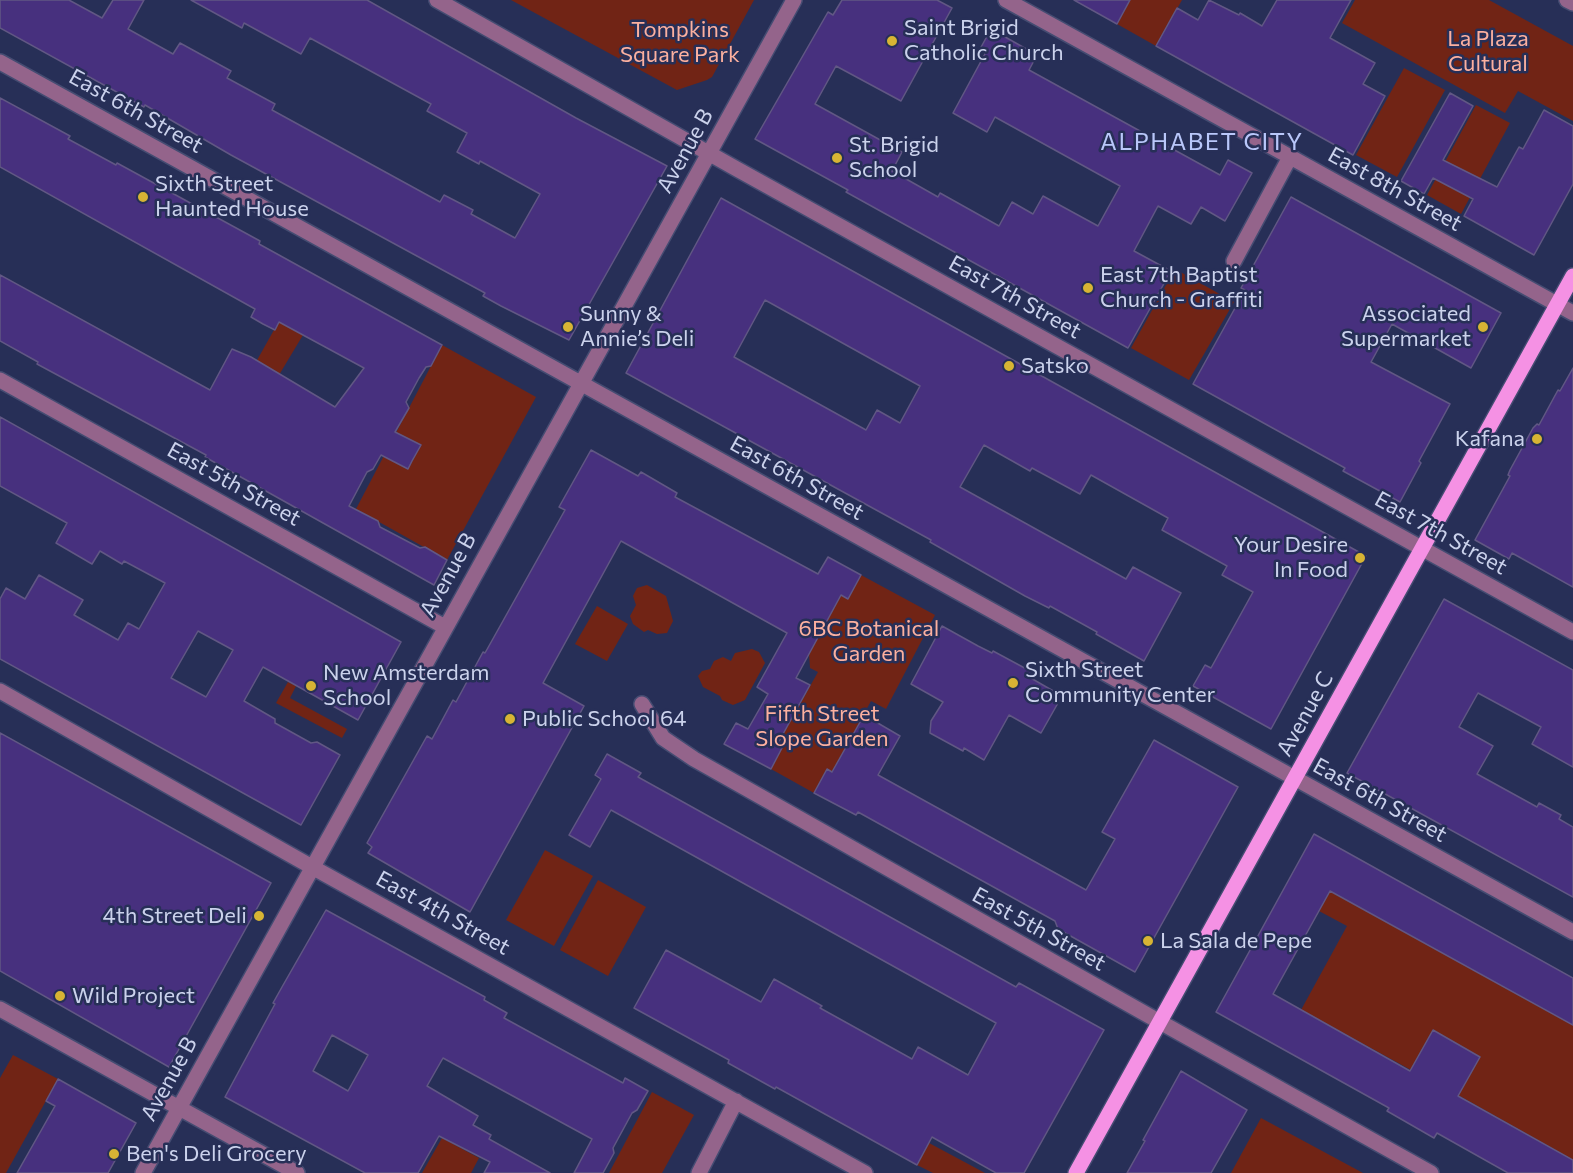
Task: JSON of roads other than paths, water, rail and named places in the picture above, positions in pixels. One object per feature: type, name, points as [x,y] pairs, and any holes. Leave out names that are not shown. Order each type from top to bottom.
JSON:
[{"type":"main road","name":"Avenue C","points":[[1076,1173],[1573,276]]},
{"type":"street","name":"East 7th Street","points":[[437,0],[1573,632]]},
{"type":"street","name":"Avenue B","points":[[143,1173],[794,0]]},
{"type":"street","name":"East 8th Street","points":[[1006,0],[1573,313]]},
{"type":"street","points":[[1567,0],[1573,3]]},
{"type":"street","name":"East 6th Street","points":[[0,62],[1573,932]]},
{"type":"street","points":[[1234,261],[1290,157]]},
{"type":"street","name":"East 5th Street","points":[[0,380],[445,627]]},
{"type":"street","name":"East 4th Street","points":[[0,691],[312,867],[865,1173]]},
{"type":"street","name":"East 5th Street","points":[[642,704],[663,738],[694,759],[1431,1173]]},
{"type":"street","points":[[0,1009],[297,1173]]},
{"type":"street","points":[[699,1173],[736,1101]]},
{"type":"place","name":"Saint Brigid Catholic Church","points":[[892,41]]},
{"type":"place","name":"St. Brigid School","points":[[837,158]]},
{"type":"place","name":"Sixth Street Haunted House","points":[[143,197]]},
{"type":"place","name":"East 7th Baptist Church - Graffiti","points":[[1088,288]]},
{"type":"place","name":"Sunny & Annie’s Deli","points":[[568,327]]},
{"type":"place","name":"Associated Supermarket","points":[[1483,327]]},
{"type":"place","name":"Satsko","points":[[1009,366]]},
{"type":"place","name":"Kafana","points":[[1537,439]]},
{"type":"place","name":"Your Desire In Food","points":[[1360,558]]},
{"type":"place","name":"Sixth Street Community Center","points":[[1013,683]]},
{"type":"place","name":"New Amsterdam School","points":[[311,686]]},
{"type":"place","name":"Public School 64","points":[[510,719]]},
{"type":"place","name":"4th Street Deli","points":[[259,916]]},
{"type":"place","name":"La Sala de Pepe","points":[[1148,941]]},
{"type":"place","name":"Wild Project","points":[[60,996]]},
{"type":"place","name":"Ben's Deli Grocery","points":[[114,1154]]},
{"type":"district","name":"ALPHABET CITY","points":[[1202,142]]},
{"type":"park label","name":"Tompkins Square Park","points":[[680,42]]},
{"type":"park label","name":"La Plaza Cultural","points":[[1488,52]]},
{"type":"park label","name":"6BC Botanical Garden","points":[[869,642]]},
{"type":"park label","name":"Fifth Street Slope Garden","points":[[822,726]]}]
